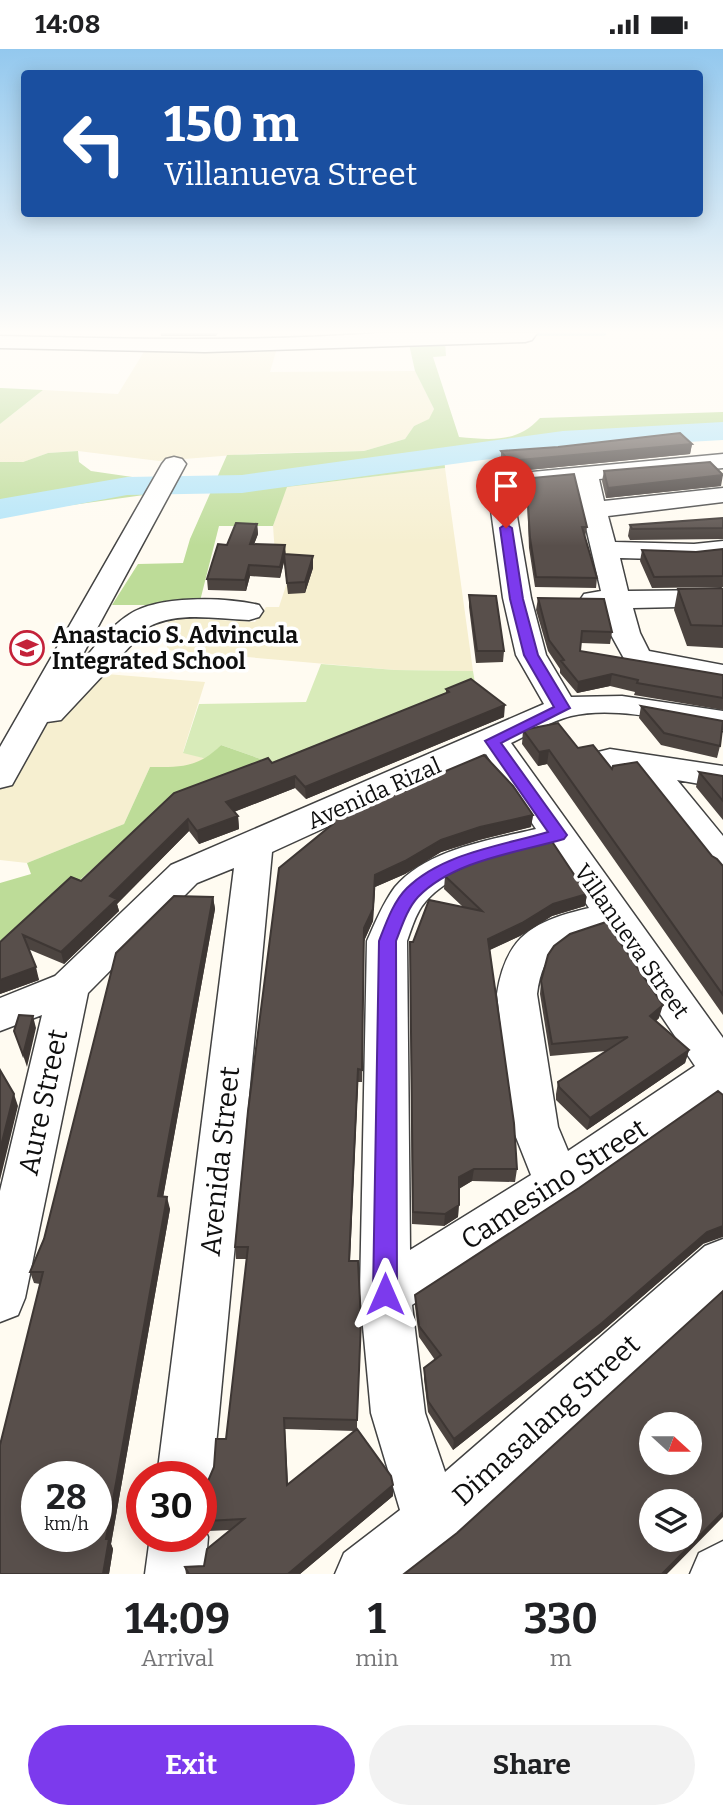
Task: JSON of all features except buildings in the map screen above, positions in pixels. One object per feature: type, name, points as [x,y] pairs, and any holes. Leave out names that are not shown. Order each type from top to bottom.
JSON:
[{"type":"street","points":[[723,461],[499,481],[542,599],[531,655],[562,708],[585,704],[615,706],[723,721]]},
{"type":"street","points":[[0,777],[174,464]]},
{"type":"street","points":[[585,473],[625,633],[638,658],[723,674]]},
{"type":"street","points":[[594,510],[723,495]]},
{"type":"street","points":[[603,550],[694,552],[723,549]]},
{"type":"street","points":[[542,599],[723,598]]},
{"type":"street","points":[[0,788],[43,719],[144,617],[167,610],[249,611]]},
{"type":"street","name":"Avenida Rizal","points":[[69,987],[184,874],[493,741],[562,708]]},
{"type":"street","name":"Villanueva Street","points":[[493,741],[723,1072]]},
{"type":"street","points":[[610,759],[723,777]]},
{"type":"street","points":[[645,763],[723,860]]},
{"type":"street","points":[[433,1521],[398,1413],[385,1294],[387,941],[411,894],[432,877],[454,865],[558,835]]},
{"type":"street","name":"Avenida Street","points":[[187,1461],[255,845]]},
{"type":"street","points":[[558,1183],[535,1127],[517,994],[518,978],[523,961],[536,943],[555,931],[614,916]]},
{"type":"street","points":[[0,1015],[69,987]]},
{"type":"street","name":"Aure Street","points":[[0,1298],[69,987]]},
{"type":"street","name":"Camesino Street","points":[[385,1294],[558,1183],[723,1072]]},
{"type":"street","name":"Dimasalang Street","points":[[365,1574],[433,1521],[723,1262]]},
{"type":"street","points":[[175,1574],[177,1552]]},
{"type":"shaded area","points":[[25,404],[432,404],[434,409],[430,419],[414,426],[405,439],[364,451],[247,454],[159,461],[78,451],[48,453],[23,462],[0,462],[0,424]]},
{"type":"shaded area","points":[[445,468],[473,671],[395,670],[167,650],[168,617],[255,622],[266,607],[279,607],[296,555],[275,554],[273,526],[286,487]]},
{"type":"shaded area","points":[[69,671],[205,682],[183,752],[207,759],[184,767],[150,767],[124,824],[27,863],[0,860],[0,772]]},
{"type":"green space","points":[[0,404],[25,404],[0,424]]},
{"type":"green space","points":[[432,404],[448,404],[459,437],[493,439],[513,436],[540,418],[723,412],[723,437],[444,455],[445,468],[287,487],[273,526],[219,526],[199,605],[112,605],[138,564],[183,563],[190,539],[227,455],[364,451],[405,439],[414,426],[429,419],[434,409]]},
{"type":"green space","points":[[78,451],[79,462],[91,471],[153,480],[144,495],[0,515],[0,462],[23,462],[48,453]]},
{"type":"green space","points":[[321,664],[395,670],[473,671],[475,683],[308,755],[272,763],[221,745],[207,759],[183,753],[199,704],[306,702]]},
{"type":"green space","points":[[221,745],[272,763],[174,797],[56,901],[0,941],[0,883],[31,874],[27,863],[124,824],[150,767],[188,765],[205,758]]},
{"type":"waterway","points":[[0,509],[127,486],[242,484],[563,440],[723,431]]},
{"type":"place","name":"Anastacio S. Advincula Integrated School","points":[[27,648]]},
{"type":"route","points":[[385,1294],[387,941],[411,894],[432,877],[454,865],[558,835],[493,741],[562,708],[531,655],[517,599],[506,528]]}]
